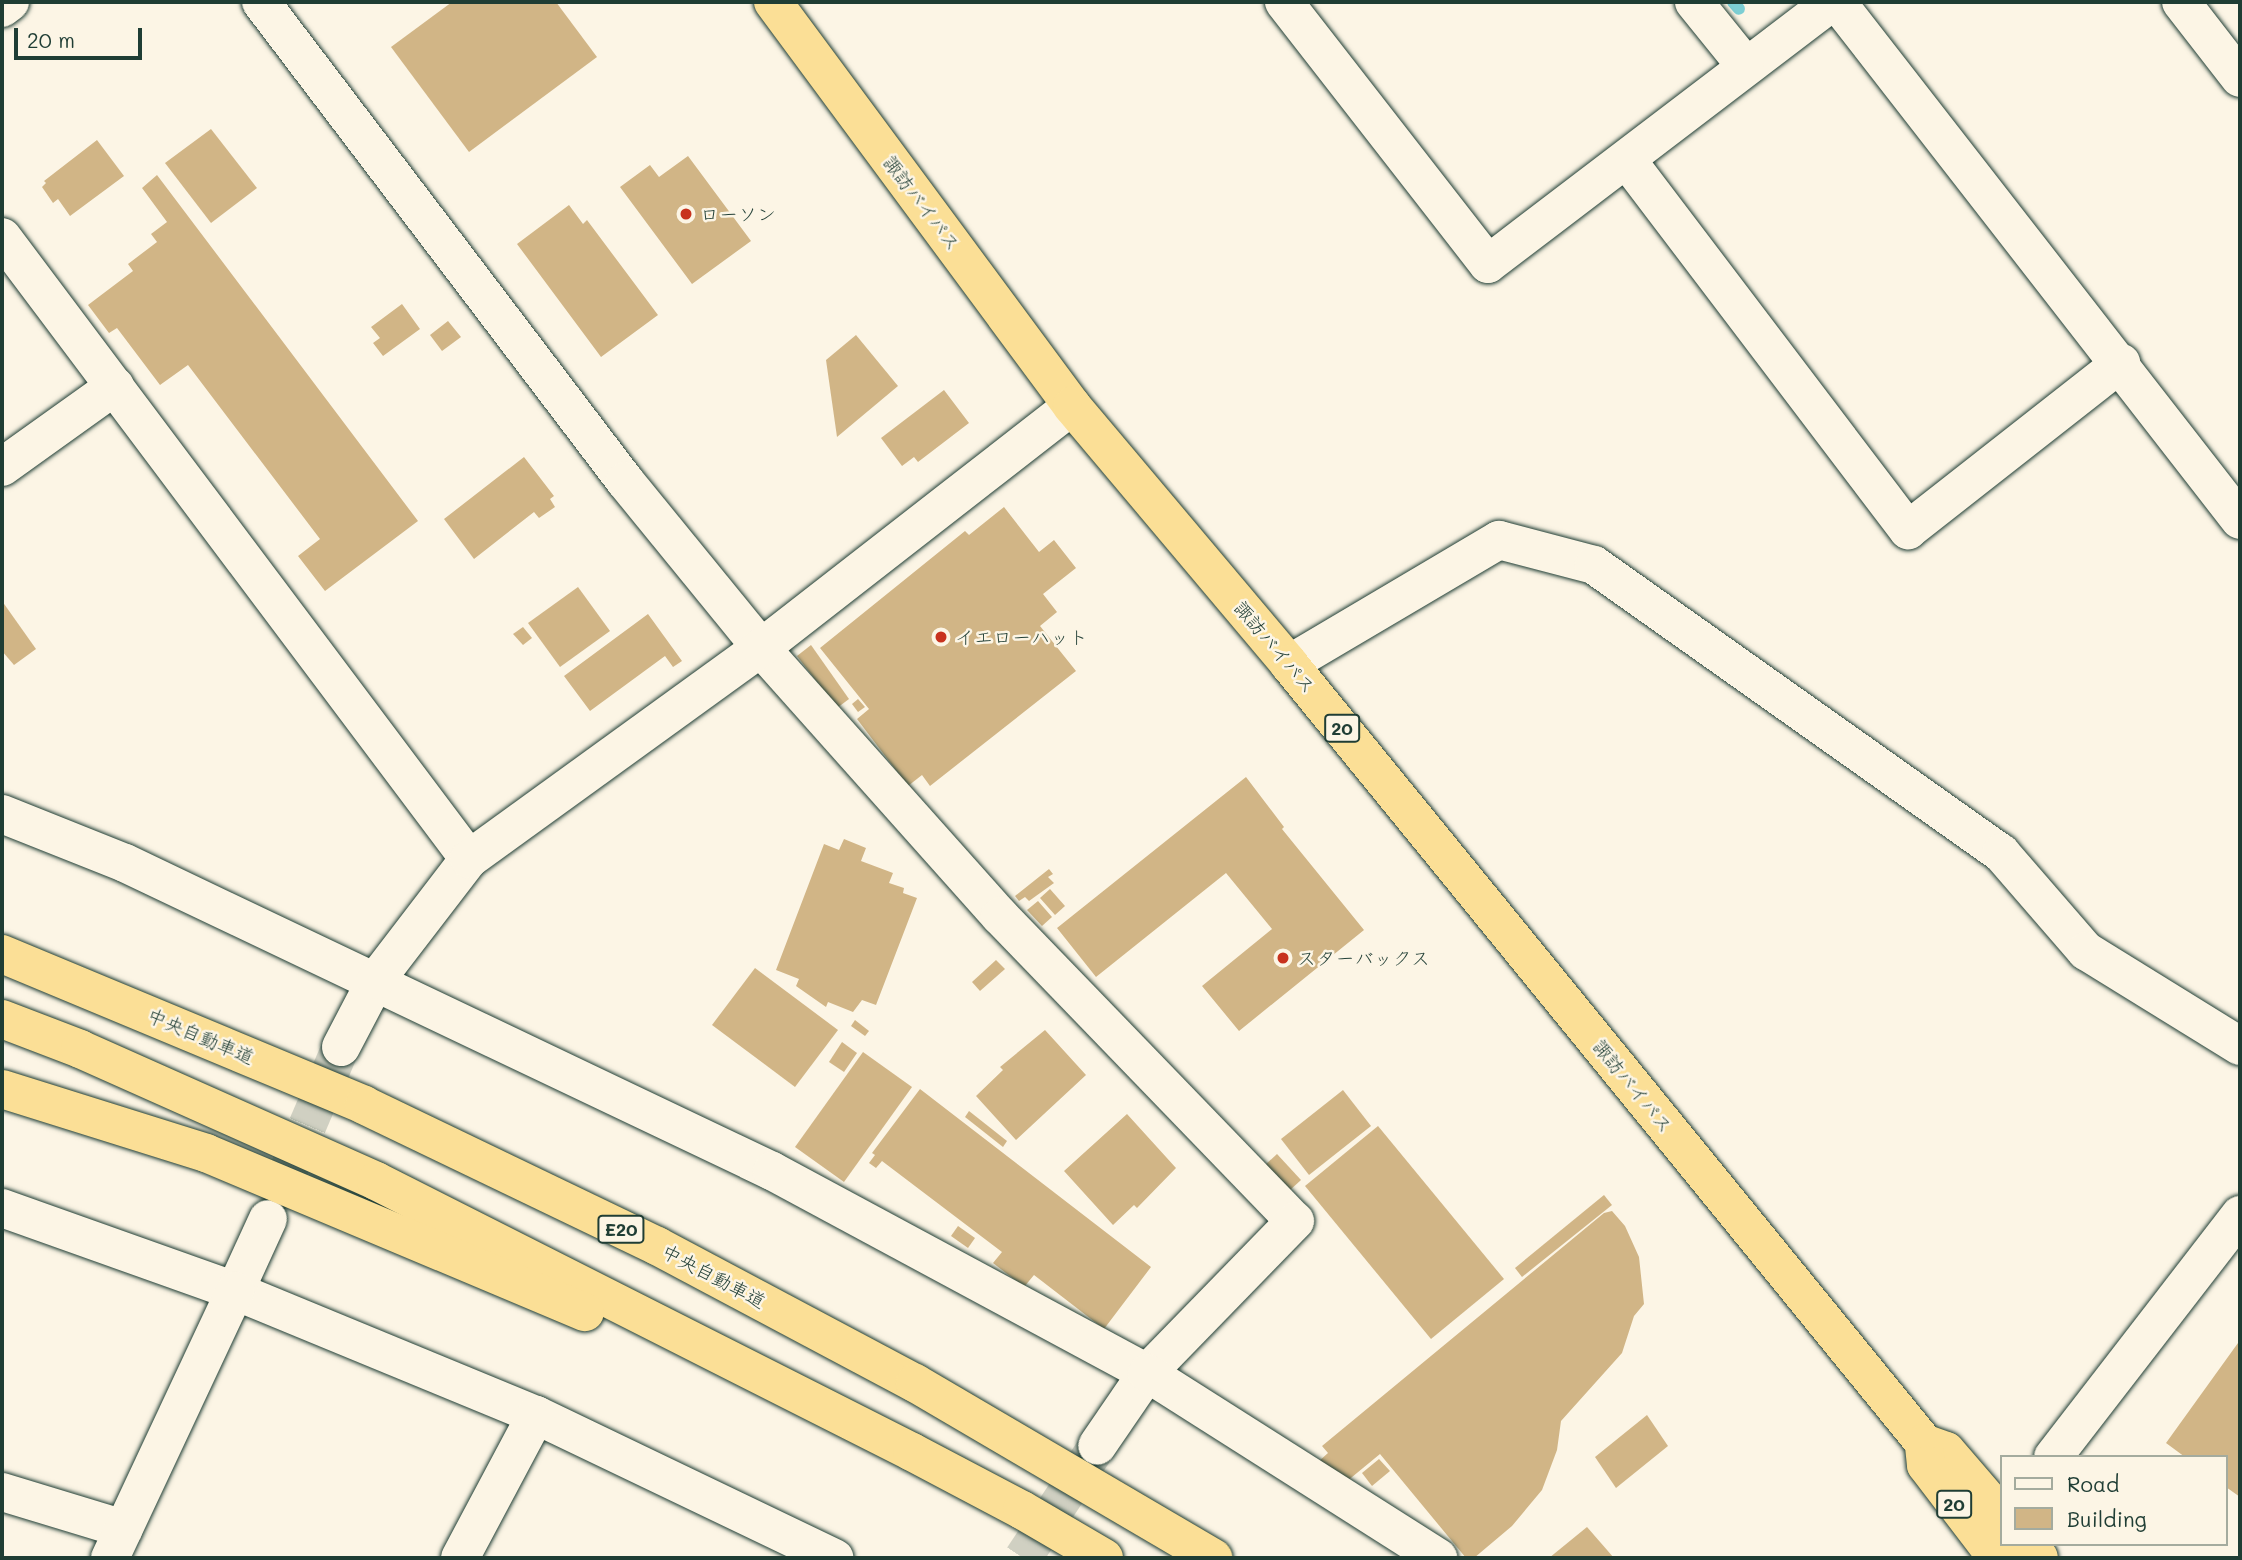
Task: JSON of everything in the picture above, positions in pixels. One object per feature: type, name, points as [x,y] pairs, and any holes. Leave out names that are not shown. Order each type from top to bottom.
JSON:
[{"type":"highway","name":"諏訪バイパス","points":[[772,2],[1072,406],[1289,664],[1924,1443],[1926,1465],[1993,1540]]},
{"type":"highway","name":"中央自動車道","points":[[2,954],[364,1105],[657,1246],[915,1383],[1213,1558]]},
{"type":"highway","points":[[2,1019],[80,1049],[376,1181],[912,1452],[1022,1510],[1104,1558]]},
{"type":"highway","points":[[2,1089],[206,1153],[912,1452]]},
{"type":"street","points":[[2,8],[10,2]]},
{"type":"street","points":[[261,2],[625,481],[761,648],[1000,916],[1295,1222],[1147,1373],[1097,1446]]},
{"type":"street","points":[[1284,2],[1488,264],[1627,160],[1745,65],[1832,2]]},
{"type":"street","points":[[1694,2],[1745,65]]},
{"type":"street","points":[[1838,2],[2121,363],[2240,520]]},
{"type":"street","points":[[2181,2],[2240,78]]},
{"type":"street","points":[[1627,160],[1908,530],[2121,363]]},
{"type":"street","points":[[2,237],[469,859]]},
{"type":"street","points":[[2,467],[115,386]]},
{"type":"street","points":[[341,1047],[376,980],[469,859],[761,648],[1072,406]]},
{"type":"street","points":[[1289,664],[1499,541],[1594,565],[2001,853],[2086,951],[2240,1046]]},
{"type":"street","points":[[2,814],[125,863],[376,980],[772,1171],[1147,1373],[1438,1558]]},
{"type":"street","points":[[2,1208],[235,1291],[536,1415],[817,1554]]},
{"type":"street","points":[[2055,1455],[2240,1215]]},
{"type":"street","points":[[2,1492],[117,1543],[268,1219]]},
{"type":"street","points":[[460,1558],[536,1415]]},
{"type":"building","points":[[452,2],[556,2],[597,57],[469,152],[391,47]]},
{"type":"building","points":[[211,129],[257,188],[211,223],[165,163]]},
{"type":"building","points":[[97,140],[124,176],[70,216],[58,199],[53,203],[42,187],[46,183],[44,181]]},
{"type":"building","name":"ローソン","points":[[688,156],[751,241],[692,284],[620,187],[650,165],[659,177]]},
{"type":"building","points":[[157,175],[418,521],[325,591],[298,556],[320,539],[188,365],[160,385],[117,328],[109,333],[88,305],[133,271],[128,264],[157,242],[151,234],[167,222],[142,188]]},
{"type":"building","points":[[569,205],[583,224],[587,220],[658,315],[601,357],[517,244]]},
{"type":"building","points":[[402,304],[420,329],[383,356],[373,343],[380,338],[371,327]]},
{"type":"building","points":[[448,321],[461,337],[442,351],[430,335]]},
{"type":"building","points":[[856,335],[898,386],[837,437],[826,360]]},
{"type":"building","points":[[944,390],[969,423],[918,462],[914,457],[902,466],[881,438]]},
{"type":"building","points":[[524,457],[554,496],[550,499],[555,507],[539,518],[534,512],[474,559],[444,519]]},
{"type":"building","name":"イエローハット","points":[[1004,507],[1039,552],[1054,540],[1076,568],[1043,594],[1057,612],[1040,626],[1076,671],[930,786],[922,775],[908,786],[857,719],[869,709],[820,648],[965,531],[969,535]]},
{"type":"building","points":[[578,587],[610,631],[560,667],[528,623]]},
{"type":"building","points":[[2,601],[36,649],[14,665],[2,651]]},
{"type":"building","points":[[648,614],[682,661],[673,667],[665,656],[590,711],[564,676]]},
{"type":"building","points":[[523,627],[532,638],[523,645],[513,634]]},
{"type":"building","points":[[811,645],[849,699],[837,708],[797,656]]},
{"type":"building","points":[[858,699],[865,707],[858,712],[852,704]]},
{"type":"building","points":[[1246,777],[1284,827],[1282,829],[1364,930],[1239,1031],[1202,986],[1272,929],[1226,873],[1096,977],[1057,928]]},
{"type":"building","points":[[844,839],[866,848],[861,861],[893,873],[889,883],[904,888],[903,893],[917,898],[876,1005],[862,1000],[853,1012],[828,1002],[826,1007],[796,986],[799,979],[776,970],[824,844],[839,850]]},
{"type":"building","points":[[1049,869],[1053,874],[1048,877],[1054,883],[1029,901],[1025,897],[1019,901],[1015,896]]},
{"type":"building","points":[[1050,889],[1065,906],[1055,915],[1040,898]]},
{"type":"building","points":[[1038,901],[1052,917],[1042,926],[1027,910]]},
{"type":"building","points":[[996,960],[1005,969],[980,991],[972,982]]},
{"type":"building","points":[[755,968],[838,1030],[795,1087],[712,1025]]},
{"type":"building","points":[[855,1020],[869,1031],[865,1036],[851,1026]]},
{"type":"building","points":[[1045,1030],[1086,1075],[1016,1140],[976,1096],[1003,1070],[1000,1067]]},
{"type":"building","points":[[842,1042],[857,1053],[844,1072],[829,1062]]},
{"type":"building","points":[[863,1052],[912,1087],[844,1182],[795,1147]]},
{"type":"building","points":[[920,1089],[1151,1267],[1104,1329],[1034,1275],[1024,1287],[993,1263],[1002,1252],[882,1161],[876,1168],[869,1163],[875,1155],[872,1153]]},
{"type":"building","points":[[1343,1090],[1371,1126],[1309,1175],[1281,1139]]},
{"type":"building","points":[[969,1111],[1007,1141],[1003,1147],[965,1117]]},
{"type":"building","points":[[1127,1114],[1176,1168],[1137,1208],[1134,1205],[1113,1225],[1064,1171]]},
{"type":"building","points":[[1378,1126],[1504,1279],[1431,1339],[1305,1186]]},
{"type":"building","points":[[1277,1154],[1301,1180],[1289,1191],[1265,1165]]},
{"type":"building","points":[[1604,1195],[1612,1205],[1522,1277],[1515,1268]]},
{"type":"building","points":[[1612,1211],[1625,1226],[1639,1257],[1644,1304],[1634,1316],[1622,1353],[1561,1421],[1557,1450],[1542,1490],[1512,1526],[1474,1558],[1466,1558],[1380,1454],[1346,1482],[1318,1462],[1328,1453],[1322,1446],[1604,1213]]},
{"type":"building","points":[[958,1226],[975,1238],[968,1248],[951,1236]]},
{"type":"building","points":[[2238,1343],[2240,1344],[2240,1497],[2228,1488],[2228,1455],[2182,1455],[2166,1443]]},
{"type":"building","points":[[1647,1415],[1668,1446],[1616,1488],[1595,1457]]},
{"type":"building","points":[[1379,1459],[1390,1471],[1372,1486],[1362,1473]]},
{"type":"building","points":[[1587,1527],[1614,1558],[1549,1558]]},
{"type":"waterway","points":[[1733,2],[1739,9]]},
{"type":"tunnel","points":[[285,1178],[341,1047]]},
{"type":"tunnel","points":[[1023,1558],[1094,1451]]},
{"type":"place","name":"ローソン","points":[[686,214]]},
{"type":"place","name":"イエローハット","points":[[941,637]]},
{"type":"place","name":"スターバックス","points":[[1283,958]]}]
